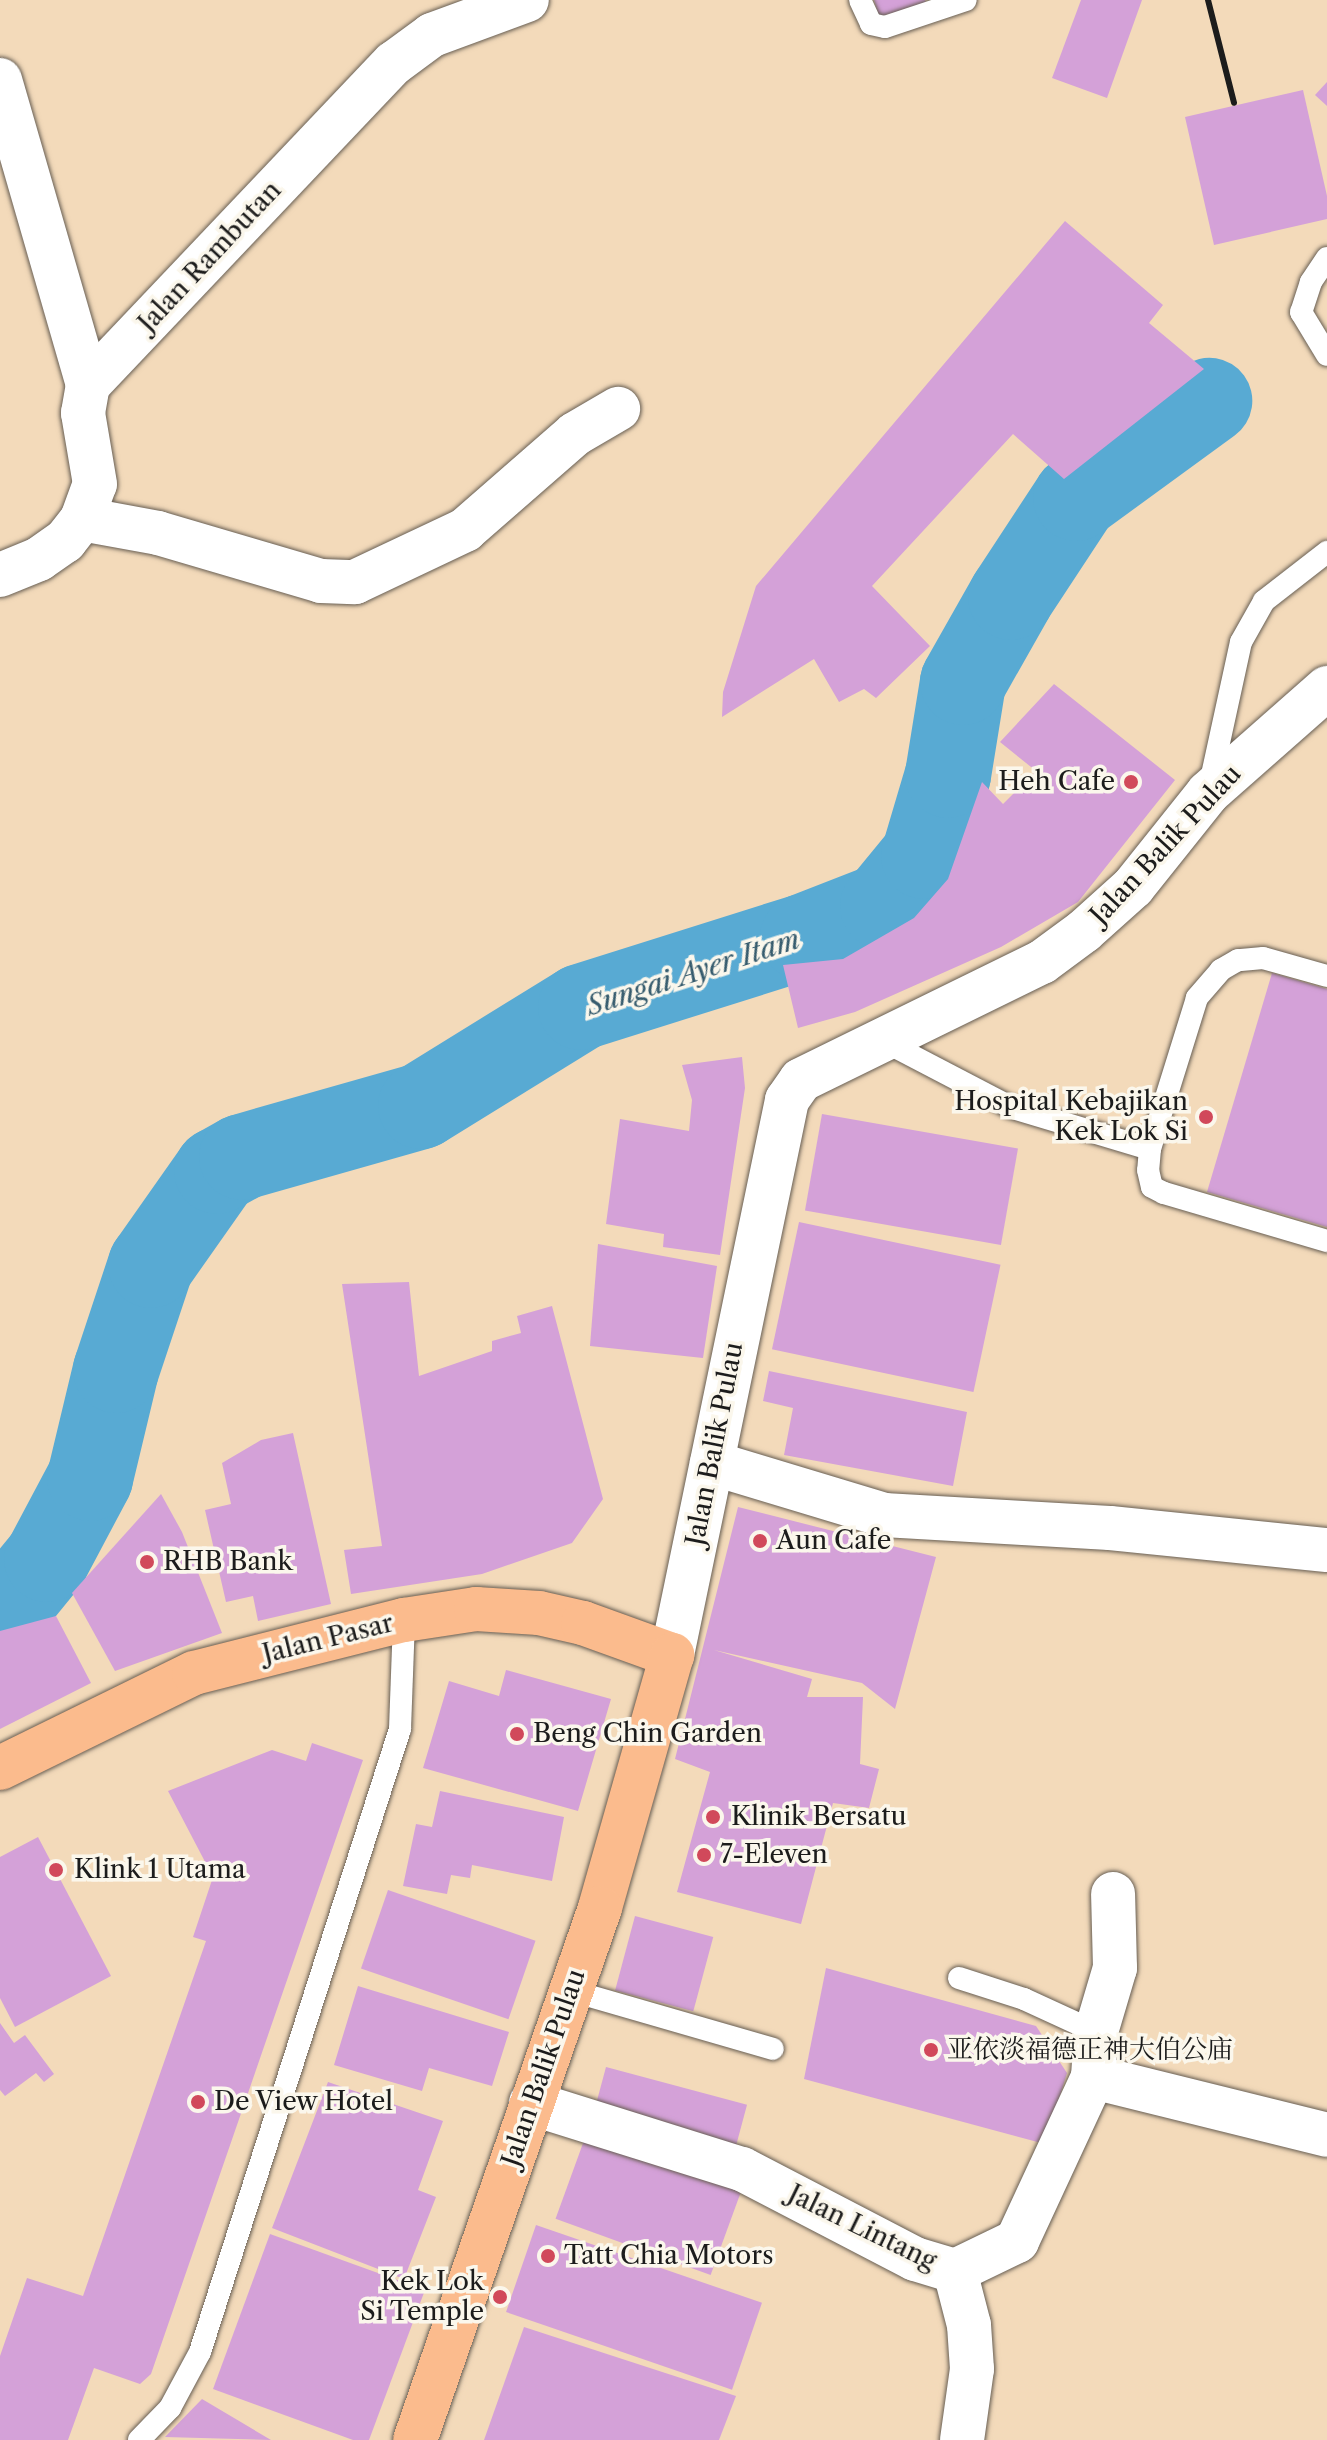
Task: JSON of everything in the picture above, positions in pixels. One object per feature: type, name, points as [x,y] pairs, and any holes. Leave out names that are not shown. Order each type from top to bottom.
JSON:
[{"type":"main road","name":"Jalan Pasar","points":[[0,1768],[194,1673],[404,1620],[476,1609],[539,1613],[583,1623],[672,1655]]},
{"type":"main road","name":"Jalan Balik Pulau","points":[[415,2440],[600,1908],[672,1655]]},
{"type":"street","name":"Jalan Rambutan","points":[[88,385],[394,63],[432,35],[527,0]]},
{"type":"street","points":[[0,80],[88,385],[83,413],[95,484],[82,519],[65,541],[39,559],[0,575]]},
{"type":"street","points":[[82,519],[158,533],[321,581],[355,582],[465,530],[575,434],[618,409]]},
{"type":"street","name":"Jalan Balik Pulau","points":[[672,1655],[787,1100],[801,1080],[1042,962],[1084,931],[1133,887],[1208,793],[1327,688]]},
{"type":"street","points":[[712,1463],[884,1515],[1110,1528],[1327,1550]]},
{"type":"street","points":[[1113,1894],[1115,1968],[1096,2032],[1093,2077],[1327,2135]]},
{"type":"street","name":"Jalan Lintang","points":[[531,2103],[742,2169],[915,2259],[955,2271],[1017,2241],[1093,2077]]},
{"type":"street","points":[[955,2271],[969,2325],[972,2369],[962,2440]]},
{"type":"lane","points":[[860,0],[871,24],[885,27],[966,0]]},
{"type":"lane","points":[[1327,258],[1311,282],[1301,312],[1327,355]]},
{"type":"lane","points":[[1208,793],[1241,642],[1264,601],[1327,552]]},
{"type":"lane","points":[[1327,976],[1263,958],[1238,960],[1221,970],[1197,998],[1150,1149],[1152,1187],[1327,1241]]},
{"type":"lane","points":[[881,1039],[1010,1107],[1150,1149]]},
{"type":"lane","points":[[139,2440],[170,2408],[200,2352],[400,1729],[404,1620]]},
{"type":"lane","points":[[959,1978],[1024,1999],[1096,2032]]},
{"type":"lane","points":[[569,1990],[773,2049]]},
{"type":"building","points":[[874,0],[925,0],[926,3],[879,17]]},
{"type":"building","points":[[1081,0],[1142,0],[1107,98],[1052,78]]},
{"type":"building","points":[[1327,82],[1327,106],[1315,95]]},
{"type":"building","points":[[1303,90],[1327,196],[1327,219],[1214,245],[1185,117]]},
{"type":"building","points":[[1065,221],[1163,305],[1149,323],[1204,369],[1064,479],[1013,434],[872,586],[930,646],[876,698],[864,689],[839,702],[814,659],[722,717],[723,692],[756,586]]},
{"type":"building","points":[[1054,684],[1175,780],[1078,902],[1001,947],[855,1012],[798,1028],[783,965],[843,959],[914,918],[948,879],[982,782],[1003,804],[1036,771],[1000,742]]},
{"type":"building","points":[[1272,973],[1327,989],[1327,1227],[1207,1192]]},
{"type":"building","points":[[742,1057],[745,1088],[720,1255],[663,1247],[664,1234],[606,1224],[620,1119],[689,1131],[692,1100],[682,1065]]},
{"type":"building","points":[[822,1114],[1018,1149],[1001,1245],[805,1211]]},
{"type":"building","points":[[799,1222],[1000,1265],[973,1392],[772,1349]]},
{"type":"building","points":[[598,1244],[717,1266],[703,1358],[590,1346]]},
{"type":"building","points":[[409,1282],[419,1376],[492,1351],[492,1341],[521,1333],[517,1316],[552,1306],[603,1499],[572,1543],[482,1574],[351,1594],[344,1550],[382,1546],[342,1284]]},
{"type":"building","points":[[769,1371],[967,1412],[953,1486],[784,1455],[793,1408],[763,1401]]},
{"type":"building","points":[[293,1433],[331,1604],[258,1621],[253,1596],[226,1602],[205,1510],[231,1504],[222,1463],[261,1440]]},
{"type":"building","name":"RHB Bank","points":[[161,1494],[182,1532],[222,1633],[115,1671],[72,1593]]},
{"type":"building","points":[[738,1507],[936,1557],[895,1709],[862,1683],[714,1650],[812,1679],[807,1697],[863,1697],[860,1764],[879,1769],[869,1808],[833,1803],[801,1924],[677,1892],[710,1772],[675,1759]]},
{"type":"building","points":[[56,1616],[91,1683],[0,1729],[0,1631]]},
{"type":"building","name":"Beng Chin Garden","points":[[506,1670],[611,1699],[578,1811],[423,1768],[449,1681],[499,1696]]},
{"type":"building","name":"De View Hotel","points":[[312,1743],[363,1760],[151,2374],[140,2384],[94,2368],[68,2440],[0,2440],[0,2356],[27,2278],[83,2296],[206,1941],[193,1937],[213,1877],[168,1791],[272,1750],[306,1761]]},
{"type":"building","points":[[440,1791],[564,1817],[552,1881],[472,1865],[470,1878],[451,1875],[447,1894],[403,1886],[416,1824],[432,1827]]},
{"type":"building","points":[[38,1837],[111,1976],[15,2027],[0,1998],[0,1857]]},
{"type":"building","points":[[388,1890],[536,1941],[508,2019],[361,1968]]},
{"type":"building","points":[[635,1916],[713,1937],[693,2011],[615,1990]]},
{"type":"building","name":"亚依淡福德正神大伯公庙","points":[[826,1968],[1036,2026],[1067,2073],[1045,2144],[804,2079]]},
{"type":"building","points":[[358,1986],[509,2032],[492,2086],[429,2068],[422,2091],[334,2065]]},
{"type":"building","points":[[0,2023],[14,2043],[25,2035],[54,2074],[44,2082],[36,2073],[5,2096],[0,2090]]},
{"type":"building","points":[[606,2067],[747,2105],[736,2147],[595,2110]]},
{"type":"building","points":[[328,2082],[443,2121],[418,2190],[436,2197],[404,2279],[272,2228]]},
{"type":"building","points":[[586,2135],[741,2191],[711,2275],[556,2219]]},
{"type":"building","points":[[536,2225],[762,2303],[732,2390],[506,2312]]},
{"type":"building","points":[[270,2234],[425,2290],[369,2440],[353,2440],[213,2389]]},
{"type":"building","points":[[524,2327],[736,2396],[719,2440],[484,2440]]},
{"type":"building","points":[[202,2399],[271,2440],[165,2437]]},
{"type":"waterway","name":"Sungai Ayer Itam","points":[[0,1607],[12,1602],[47,1559],[90,1478],[116,1370],[151,1265],[217,1171],[242,1157],[421,1106],[581,1007],[803,937],[883,906],[924,856],[948,775],[963,682],[1011,597],[1076,498],[1209,401]]},
{"type":"railway","points":[[1208,0],[1234,103]]},
{"type":"place","name":"Heh Cafe","points":[[1131,782]]},
{"type":"place","name":"Hospital Kebajikan Kek Lok Si","points":[[1206,1117]]},
{"type":"place","name":"Aun Cafe","points":[[760,1541]]},
{"type":"place","name":"RHB Bank","points":[[147,1562]]},
{"type":"place","name":"Beng Chin Garden","points":[[517,1734]]},
{"type":"place","name":"Klinik Bersatu","points":[[713,1817]]},
{"type":"place","name":"7-Eleven","points":[[704,1855]]},
{"type":"place","name":"Klink 1 Utama","points":[[56,1870]]},
{"type":"place","name":"亚依淡福德正神大伯公庙","points":[[931,2050]]},
{"type":"place","name":"De View Hotel","points":[[198,2102]]},
{"type":"place","name":"Tatt Chia Motors","points":[[548,2256]]},
{"type":"place","name":"Kek Lok Si Temple","points":[[500,2297]]}]
